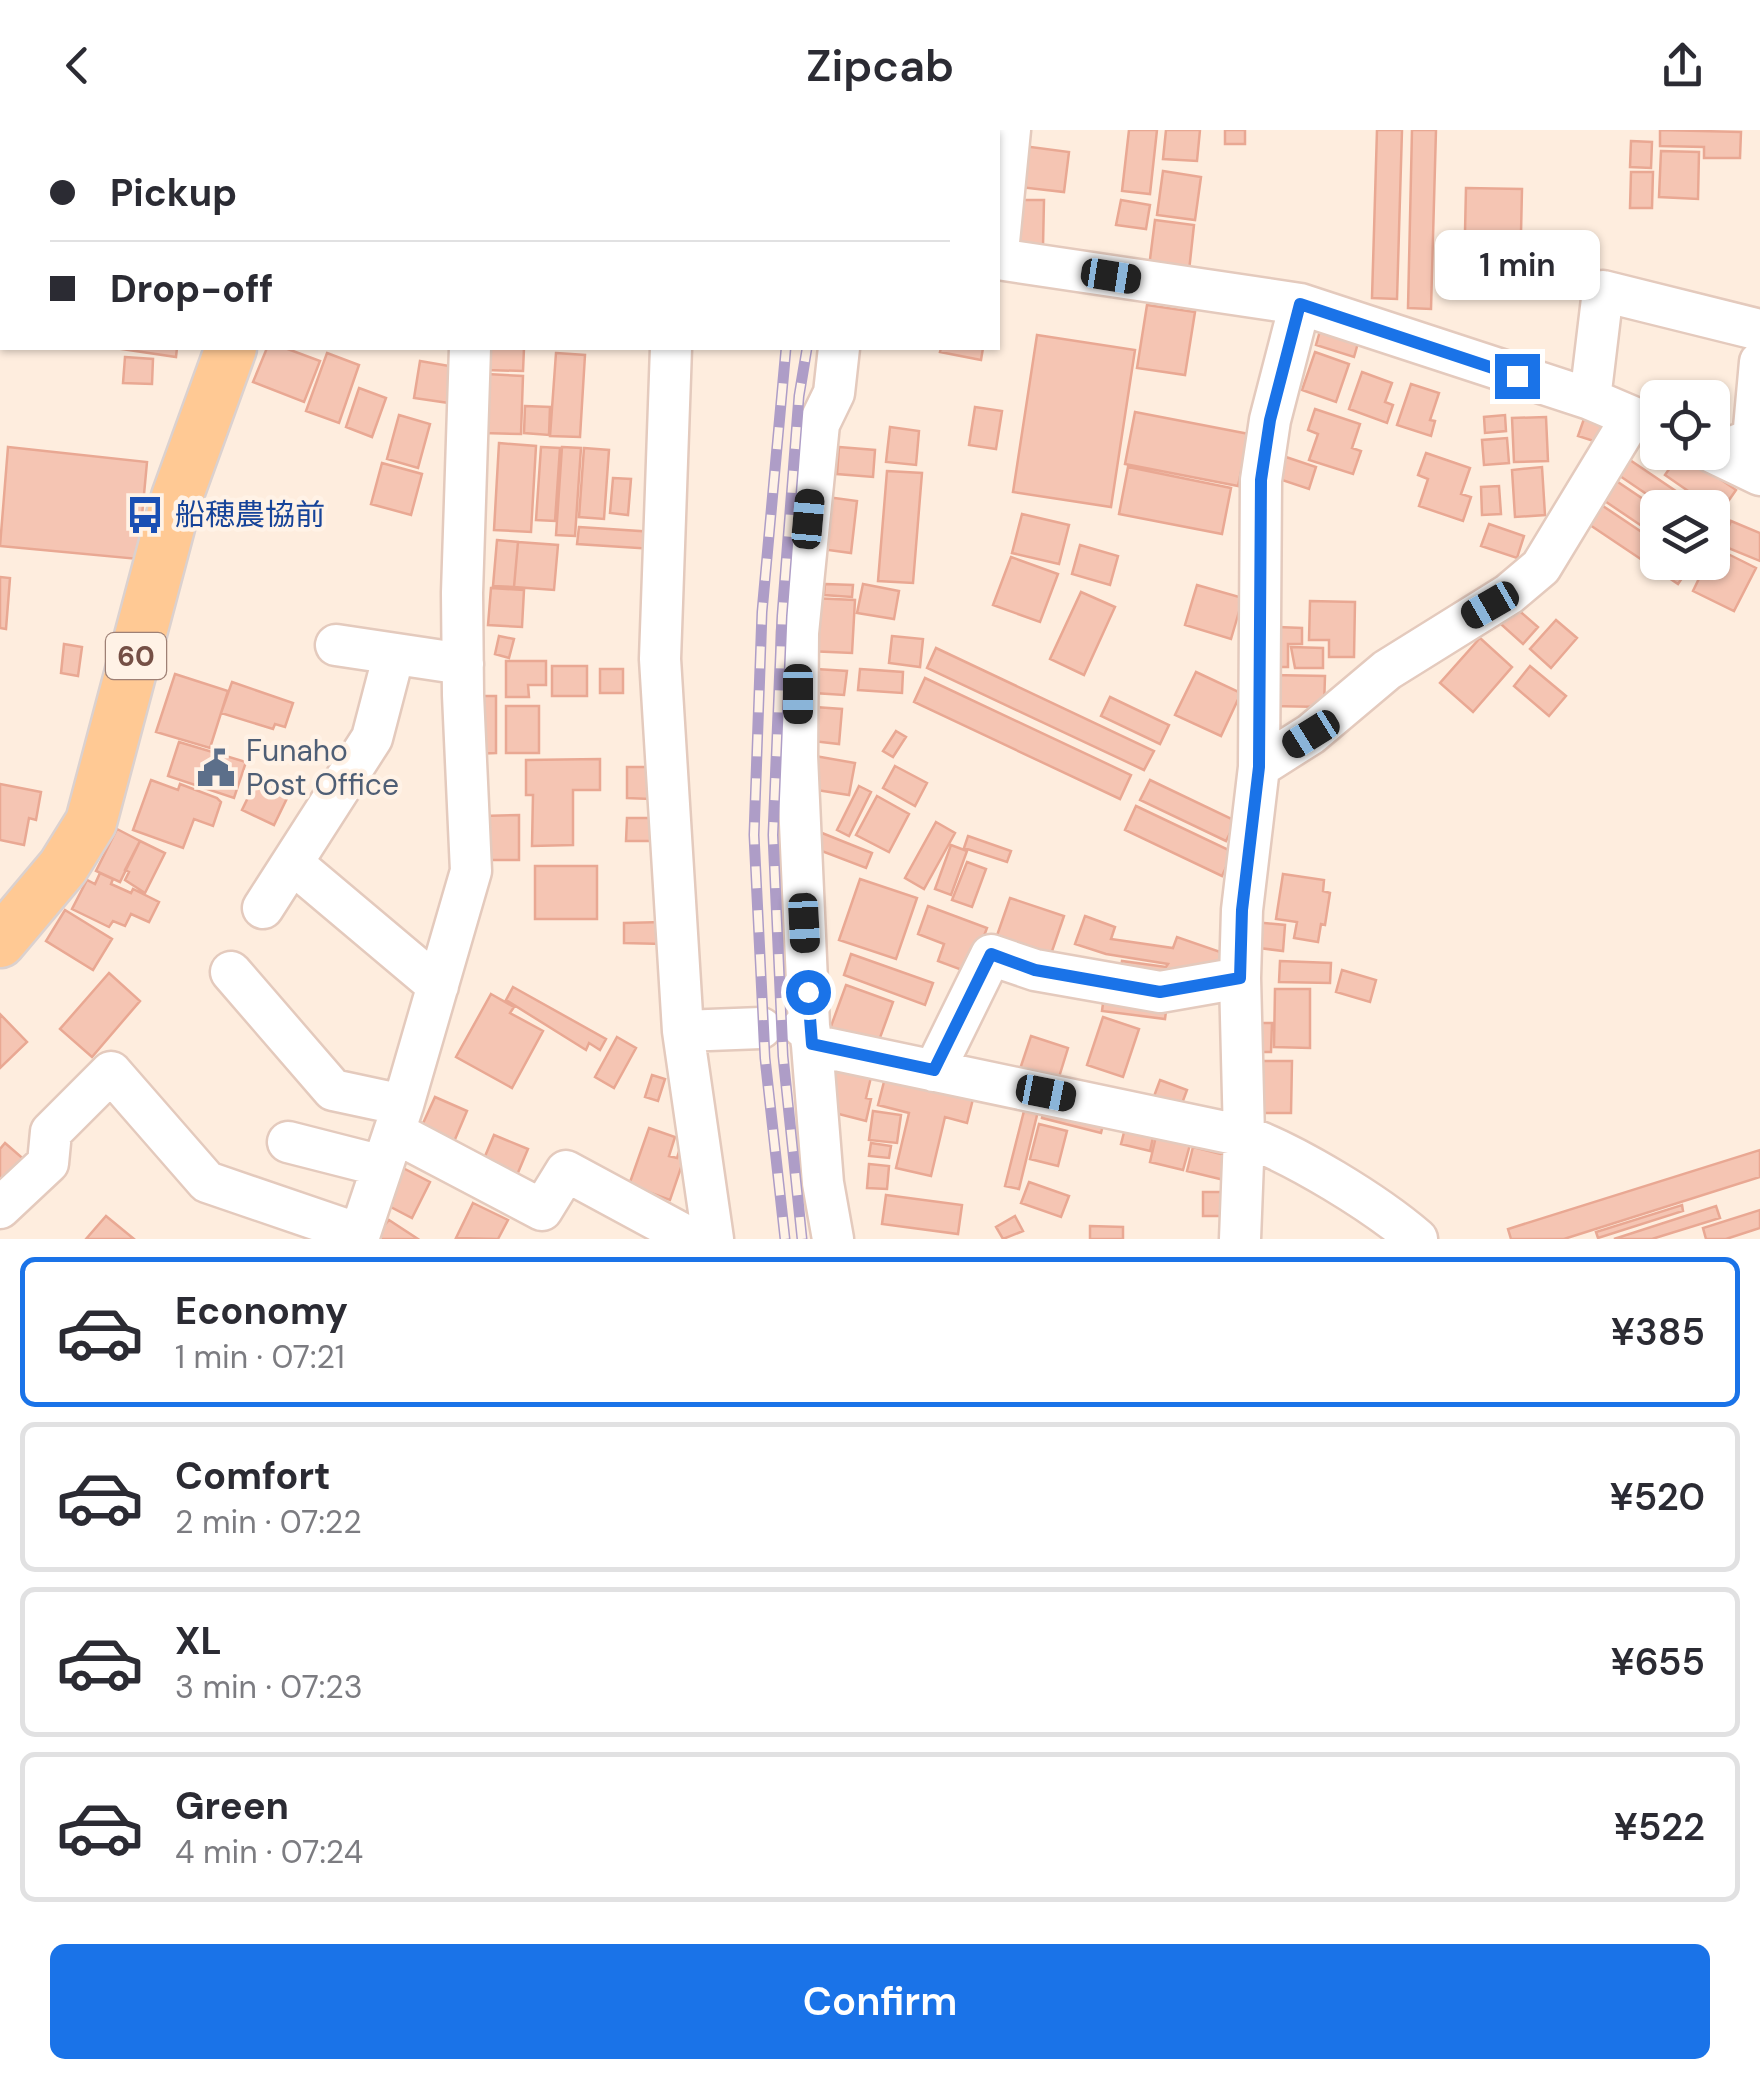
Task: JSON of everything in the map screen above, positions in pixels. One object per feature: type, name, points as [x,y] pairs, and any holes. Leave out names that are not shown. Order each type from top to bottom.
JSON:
[{"type":"main road","name":"60","points":[[0,942],[63,867],[91,822],[177,498],[231,350]]},
{"type":"street","points":[[1000,234],[1010,130]]},
{"type":"street","points":[[1000,255],[1300,304],[1590,399],[1640,420]]},
{"type":"street","points":[[1590,399],[1604,292],[1760,330]]},
{"type":"street","points":[[1240,1239],[1244,1136],[1240,978],[1242,910],[1259,767],[1261,480],[1270,420],[1300,304]]},
{"type":"street","points":[[0,1208],[48,1163],[51,1132],[111,1072],[207,1182],[358,1236],[393,1134],[471,871],[463,664],[470,350]]},
{"type":"street","points":[[672,350],[660,659],[684,1031],[713,1239]]},
{"type":"street","points":[[833,1239],[793,1032],[798,633],[818,424],[834,393],[839,350]]},
{"type":"street","points":[[1730,447],[1753,439],[1760,362]]},
{"type":"street","points":[[1259,767],[1311,734],[1388,670],[1509,594],[1540,567],[1640,429]]},
{"type":"street","points":[[1730,460],[1760,475]]},
{"type":"street","points":[[336,645],[463,664]]},
{"type":"street","points":[[263,908],[372,738],[394,654]]},
{"type":"street","points":[[292,863],[438,986]]},
{"type":"street","points":[[934,1070],[991,954],[1035,970],[1160,992],[1240,978]]},
{"type":"street","points":[[231,972],[333,1090],[393,1134],[542,1210],[566,1171],[692,1239]]},
{"type":"street","points":[[684,1031],[793,1032],[934,1070],[1244,1136],[1269,1144],[1392,1218],[1416,1239]]},
{"type":"street","points":[[288,1142],[393,1134]]},
{"type":"building","points":[[1129,130],[1157,130],[1150,194],[1122,191]]},
{"type":"building","points":[[1166,130],[1200,130],[1197,161],[1163,159]]},
{"type":"building","points":[[1225,130],[1245,130],[1245,144],[1225,144]]},
{"type":"building","points":[[1377,130],[1402,130],[1397,299],[1372,298]]},
{"type":"building","points":[[1412,130],[1436,130],[1431,309],[1408,308]]},
{"type":"building","points":[[1660,130],[1741,132],[1740,158],[1704,158],[1704,147],[1660,146]]},
{"type":"building","points":[[1631,141],[1652,142],[1651,168],[1630,167]]},
{"type":"building","points":[[1023,146],[1069,152],[1064,192],[1019,187]]},
{"type":"building","points":[[1661,151],[1699,152],[1698,199],[1659,197]]},
{"type":"building","points":[[1163,171],[1201,177],[1195,220],[1157,215]]},
{"type":"building","points":[[1631,172],[1653,172],[1652,208],[1630,208]]},
{"type":"building","points":[[1466,188],[1522,189],[1521,233],[1465,232]]},
{"type":"building","points":[[1017,200],[1044,200],[1043,246],[1015,246]]},
{"type":"building","points":[[1121,200],[1150,205],[1146,229],[1116,225]]},
{"type":"building","points":[[1155,220],[1194,225],[1189,271],[1149,267]]},
{"type":"building","points":[[1147,305],[1195,312],[1185,375],[1137,368]]},
{"type":"building","points":[[1322,324],[1360,336],[1354,357],[1316,345]]},
{"type":"building","points":[[1037,335],[1135,350],[1111,507],[1013,492]]},
{"type":"building","points":[[129,350],[177,350],[176,357]]},
{"type":"building","points":[[266,350],[290,350],[320,361],[304,402],[253,382]]},
{"type":"building","points":[[487,350],[524,350],[523,371],[486,370]]},
{"type":"building","points":[[940,350],[983,350],[981,360]]},
{"type":"building","points":[[1315,352],[1349,364],[1336,402],[1302,390]]},
{"type":"building","points":[[327,353],[359,365],[339,423],[306,411]]},
{"type":"building","points":[[556,353],[585,355],[580,437],[550,436]]},
{"type":"building","points":[[125,357],[153,359],[152,384],[123,383]]},
{"type":"building","points":[[420,361],[455,367],[449,403],[414,398]]},
{"type":"building","points":[[1362,372],[1392,383],[1385,402],[1393,405],[1387,423],[1349,409]]},
{"type":"building","points":[[487,374],[523,376],[521,434],[484,433]]},
{"type":"building","points":[[1411,384],[1439,393],[1430,420],[1435,421],[1431,436],[1397,425]]},
{"type":"building","points":[[359,388],[386,398],[372,437],[346,427]]},
{"type":"building","points":[[525,406],[550,407],[549,435],[524,433]]},
{"type":"building","points":[[975,407],[1002,411],[996,449],[969,445]]},
{"type":"building","points":[[1315,409],[1360,424],[1352,448],[1361,451],[1353,474],[1309,460],[1318,434],[1308,430]]},
{"type":"building","points":[[1135,412],[1249,434],[1238,486],[1125,464]]},
{"type":"building","points":[[1586,413],[1611,421],[1603,444],[1578,436]]},
{"type":"building","points":[[399,415],[430,424],[418,468],[387,459]]},
{"type":"building","points":[[1505,415],[1506,431],[1485,433],[1484,417]]},
{"type":"building","points":[[1546,417],[1548,461],[1514,462],[1512,418]]},
{"type":"building","points":[[890,427],[919,431],[916,465],[886,462]]},
{"type":"building","points":[[1507,438],[1509,463],[1484,465],[1482,440]]},
{"type":"building","points":[[499,443],[536,446],[531,532],[494,530]]},
{"type":"building","points":[[8,447],[147,462],[138,559],[0,546]]},
{"type":"building","points":[[541,447],[560,448],[555,521],[536,520]]},
{"type":"building","points":[[562,447],[581,448],[575,536],[556,535]]},
{"type":"building","points":[[839,447],[875,450],[873,477],[837,474]]},
{"type":"building","points":[[584,448],[609,450],[604,519],[579,517]]},
{"type":"building","points":[[1426,453],[1470,468],[1461,494],[1471,497],[1463,521],[1419,506],[1428,479],[1418,475]]},
{"type":"building","points":[[1277,454],[1316,467],[1309,489],[1270,476]]},
{"type":"building","points":[[1624,456],[1674,490],[1640,490],[1614,472]]},
{"type":"building","points":[[382,463],[422,474],[411,515],[371,504]]},
{"type":"building","points":[[1128,467],[1231,488],[1222,534],[1119,514]]},
{"type":"building","points":[[1542,467],[1545,515],[1515,517],[1512,470]]},
{"type":"building","points":[[1668,470],[1707,470],[1736,490],[1730,499],[1730,490],[1687,490],[1665,475]]},
{"type":"building","points":[[887,471],[922,473],[913,583],[878,581]]},
{"type":"building","points":[[1603,472],[1640,497],[1640,525],[1590,491]]},
{"type":"building","points":[[613,478],[631,479],[628,515],[610,513]]},
{"type":"building","points":[[1499,486],[1501,514],[1482,515],[1481,487]]},
{"type":"building","points":[[1588,496],[1640,531],[1640,559],[1575,515]]},
{"type":"building","points":[[827,497],[857,501],[851,553],[821,549]]},
{"type":"building","points":[[1022,514],[1069,525],[1059,564],[1012,553]]},
{"type":"building","points":[[1730,523],[1760,533],[1760,561],[1730,549]]},
{"type":"building","points":[[1489,524],[1524,536],[1517,558],[1481,546]]},
{"type":"building","points":[[579,527],[654,532],[653,549],[577,544]]},
{"type":"building","points":[[497,540],[518,542],[514,587],[493,586]]},
{"type":"building","points":[[518,542],[558,545],[554,590],[514,587]]},
{"type":"building","points":[[1080,545],[1118,556],[1110,585],[1072,574]]},
{"type":"building","points":[[1730,555],[1756,568],[1734,611],[1693,591],[1698,580],[1730,580]]},
{"type":"building","points":[[1011,557],[1058,574],[1040,622],[993,605]]},
{"type":"building","points":[[0,577],[10,578],[6,629],[0,628]]},
{"type":"building","points":[[825,584],[853,585],[852,597],[824,595]]},
{"type":"building","points":[[863,584],[899,591],[894,619],[857,613]]},
{"type":"building","points":[[1197,585],[1243,598],[1231,639],[1185,625]]},
{"type":"building","points":[[491,588],[524,590],[522,627],[488,625]]},
{"type":"building","points":[[1081,592],[1115,607],[1084,675],[1050,659]]},
{"type":"building","points":[[811,598],[855,600],[852,653],[808,651]]},
{"type":"building","points":[[1310,601],[1355,602],[1354,657],[1329,657],[1329,640],[1309,640]]},
{"type":"building","points":[[1508,601],[1538,627],[1523,644],[1493,617]]},
{"type":"building","points":[[1556,620],[1577,638],[1551,668],[1530,649]]},
{"type":"building","points":[[1278,627],[1302,628],[1302,644],[1288,644],[1288,667],[1271,667]]},
{"type":"building","points":[[499,636],[514,639],[509,658],[495,654]]},
{"type":"building","points":[[892,636],[923,639],[920,667],[889,663]]},
{"type":"building","points":[[1480,638],[1512,667],[1473,712],[1440,683]]},
{"type":"building","points":[[64,644],[82,647],[78,676],[61,673]]},
{"type":"building","points":[[1291,647],[1323,648],[1323,668],[1295,668]]},
{"type":"building","points":[[936,648],[1154,751],[1144,770],[927,668]]},
{"type":"building","points":[[506,661],[546,661],[546,685],[528,685],[529,697],[506,697]]},
{"type":"building","points":[[552,666],[587,666],[587,696],[552,696]]},
{"type":"building","points":[[1530,666],[1566,696],[1549,716],[1514,686]]},
{"type":"building","points":[[600,669],[623,669],[623,693],[600,693]]},
{"type":"building","points":[[816,669],[847,671],[844,695],[814,693]]},
{"type":"building","points":[[860,669],[903,672],[902,693],[858,690]]},
{"type":"building","points":[[1196,672],[1241,693],[1221,736],[1175,715]]},
{"type":"building","points":[[175,674],[228,691],[210,748],[156,732]]},
{"type":"building","points":[[1271,675],[1325,676],[1324,707],[1271,706]]},
{"type":"building","points":[[925,678],[1131,775],[1120,799],[914,702]]},
{"type":"building","points":[[232,682],[293,703],[285,727],[275,724],[273,729],[221,713]]},
{"type":"building","points":[[472,696],[496,696],[496,753],[472,754]]},
{"type":"building","points":[[1110,697],[1169,725],[1160,744],[1101,716]]},
{"type":"building","points":[[506,706],[539,706],[539,753],[506,753]]},
{"type":"building","points":[[815,707],[842,709],[839,744],[812,741]]},
{"type":"building","points":[[896,731],[906,737],[893,757],[883,751]]},
{"type":"building","points":[[179,742],[246,762],[234,798],[168,776]]},
{"type":"building","points":[[815,756],[855,763],[849,795],[810,789]]},
{"type":"building","points":[[600,759],[600,790],[573,790],[573,845],[532,846],[533,795],[526,795],[526,760]]},
{"type":"building","points":[[895,766],[927,783],[915,806],[883,788]]},
{"type":"building","points":[[627,767],[650,767],[650,799],[627,798]]},
{"type":"building","points":[[258,777],[290,792],[274,825],[242,810]]},
{"type":"building","points":[[151,780],[178,790],[180,784],[217,798],[221,802],[213,826],[194,819],[183,848],[133,830]]},
{"type":"building","points":[[1150,780],[1236,821],[1226,841],[1140,800]]},
{"type":"building","points":[[0,784],[41,792],[36,820],[29,818],[24,845],[0,840]]},
{"type":"building","points":[[859,786],[871,792],[849,836],[837,830]]},
{"type":"building","points":[[877,796],[909,814],[889,852],[856,835]]},
{"type":"building","points":[[1136,806],[1233,852],[1222,876],[1125,830]]},
{"type":"building","points":[[519,815],[519,860],[482,860],[482,816]]},
{"type":"building","points":[[627,818],[656,818],[655,841],[626,841]]},
{"type":"building","points":[[936,822],[955,833],[924,889],[905,878]]},
{"type":"building","points":[[117,829],[140,841],[120,882],[96,871]]},
{"type":"building","points":[[812,829],[872,853],[866,868],[806,845]]},
{"type":"building","points":[[968,836],[1011,851],[1007,862],[964,848]]},
{"type":"building","points":[[140,841],[165,853],[145,893],[125,880],[129,872],[125,870]]},
{"type":"building","points":[[951,845],[967,851],[951,895],[935,889]]},
{"type":"building","points":[[967,862],[986,869],[972,907],[952,900]]},
{"type":"building","points":[[535,866],[597,866],[597,919],[535,919]]},
{"type":"building","points":[[100,873],[113,879],[111,884],[131,893],[133,889],[159,902],[149,922],[131,914],[125,926],[113,921],[109,927],[72,909],[87,880],[95,884]]},
{"type":"building","points":[[1283,874],[1324,880],[1323,891],[1330,893],[1318,942],[1294,938],[1297,922],[1276,919]]},
{"type":"building","points":[[860,879],[917,898],[896,959],[839,940]]},
{"type":"building","points":[[1010,898],[1064,916],[1048,963],[994,944]]},
{"type":"building","points":[[928,906],[987,928],[970,973],[938,961],[944,944],[918,934]]},
{"type":"building","points":[[65,910],[112,939],[93,970],[46,941]]},
{"type":"building","points":[[1085,916],[1115,927],[1111,939],[1173,948],[1177,937],[1229,955],[1222,975],[1120,975],[1122,961],[1166,967],[1168,964],[1106,954],[1075,944]]},
{"type":"building","points":[[663,922],[663,944],[624,943],[624,923]]},
{"type":"building","points":[[1254,922],[1285,925],[1283,951],[1251,947]]},
{"type":"building","points":[[851,954],[933,983],[925,1005],[844,975]]},
{"type":"building","points":[[1280,961],[1331,963],[1330,983],[1279,982]]},
{"type":"building","points":[[1342,970],[1376,980],[1370,1002],[1336,992]]},
{"type":"building","points":[[109,973],[140,1001],[92,1057],[60,1029]]},
{"type":"building","points":[[846,985],[893,1002],[877,1046],[830,1029]]},
{"type":"building","points":[[513,987],[606,1039],[600,1050],[589,1043],[586,1050],[506,1000]]},
{"type":"building","points":[[1275,989],[1310,989],[1310,1048],[1274,1047]]},
{"type":"building","points":[[491,994],[514,1007],[510,1013],[543,1031],[512,1088],[456,1057]]},
{"type":"building","points":[[1104,996],[1167,1004],[1165,1019],[1102,1011]]},
{"type":"building","points":[[0,1014],[27,1042],[0,1068]]},
{"type":"building","points":[[1103,1017],[1139,1029],[1123,1077],[1087,1065]]},
{"type":"building","points":[[1248,1023],[1272,1023],[1271,1052],[1248,1052]]},
{"type":"building","points":[[1031,1036],[1068,1048],[1055,1090],[1017,1078]]},
{"type":"building","points":[[617,1037],[636,1048],[614,1088],[595,1077]]},
{"type":"building","points":[[831,1058],[873,1069],[866,1098],[871,1099],[866,1121],[831,1112]]},
{"type":"building","points":[[1251,1061],[1292,1061],[1291,1113],[1251,1113]]},
{"type":"building","points":[[886,1074],[974,1095],[967,1123],[945,1117],[931,1176],[896,1168],[909,1113],[878,1105]]},
{"type":"building","points":[[652,1075],[665,1079],[658,1101],[645,1097]]},
{"type":"building","points":[[1160,1080],[1187,1090],[1177,1117],[1150,1107]]},
{"type":"building","points":[[435,1097],[467,1111],[453,1144],[420,1130]]},
{"type":"building","points":[[1046,1099],[1106,1113],[1101,1133],[1042,1118]]},
{"type":"building","points":[[1026,1103],[1039,1107],[1019,1189],[1005,1186]]},
{"type":"building","points":[[873,1111],[901,1115],[897,1143],[869,1140]]},
{"type":"building","points":[[1128,1117],[1156,1124],[1150,1151],[1121,1144]]},
{"type":"building","points":[[1039,1124],[1067,1131],[1058,1166],[1030,1159]]},
{"type":"building","points":[[649,1128],[675,1137],[669,1156],[677,1158],[680,1148],[687,1150],[670,1200],[629,1185]]},
{"type":"building","points":[[1157,1132],[1191,1141],[1183,1170],[1150,1162]]},
{"type":"building","points":[[494,1135],[528,1149],[514,1182],[480,1168]]},
{"type":"building","points":[[5,1143],[27,1162],[0,1192],[0,1149]]},
{"type":"building","points":[[871,1143],[891,1146],[889,1158],[869,1156]]},
{"type":"building","points":[[1193,1147],[1229,1156],[1224,1180],[1187,1171]]},
{"type":"building","points":[[1760,1150],[1760,1177],[1564,1239],[1511,1239],[1508,1229]]},
{"type":"building","points":[[869,1164],[889,1166],[887,1189],[867,1188]]},
{"type":"building","points":[[403,1168],[430,1182],[412,1218],[385,1204]]},
{"type":"building","points":[[1029,1182],[1069,1196],[1061,1217],[1021,1203]]},
{"type":"building","points":[[1203,1192],[1226,1192],[1226,1216],[1203,1216]]},
{"type":"building","points":[[886,1195],[962,1205],[958,1234],[882,1224]]},
{"type":"building","points":[[473,1203],[508,1220],[498,1239],[456,1238]]},
{"type":"building","points":[[1682,1205],[1683,1211],[1598,1238],[1596,1232]]},
{"type":"building","points":[[1716,1206],[1720,1218],[1652,1239],[1614,1239]]},
{"type":"building","points":[[1760,1210],[1760,1228],[1726,1239],[1706,1239],[1703,1228]]},
{"type":"building","points":[[106,1216],[134,1239],[86,1239]]},
{"type":"building","points":[[1015,1216],[1023,1231],[1003,1239],[996,1227]]},
{"type":"building","points":[[389,1220],[418,1239],[372,1239]]},
{"type":"building","points":[[1090,1226],[1123,1227],[1123,1239],[1090,1239]]},
{"type":"railway","points":[[785,1239],[765,1058],[754,835],[762,612],[786,350]]},
{"type":"railway","points":[[802,1239],[783,1056],[773,835],[782,616],[799,396],[807,350]]},
{"type":"place","name":"船穂農協前","points":[[145,515]]},
{"type":"place","name":"Funaho Post Office","points":[[216,768]]},
{"type":"route","points":[[808,992],[812,1044],[934,1070],[991,954],[1035,970],[1160,992],[1240,978],[1242,910],[1259,767],[1261,480],[1270,420],[1300,304],[1517,376]]}]
